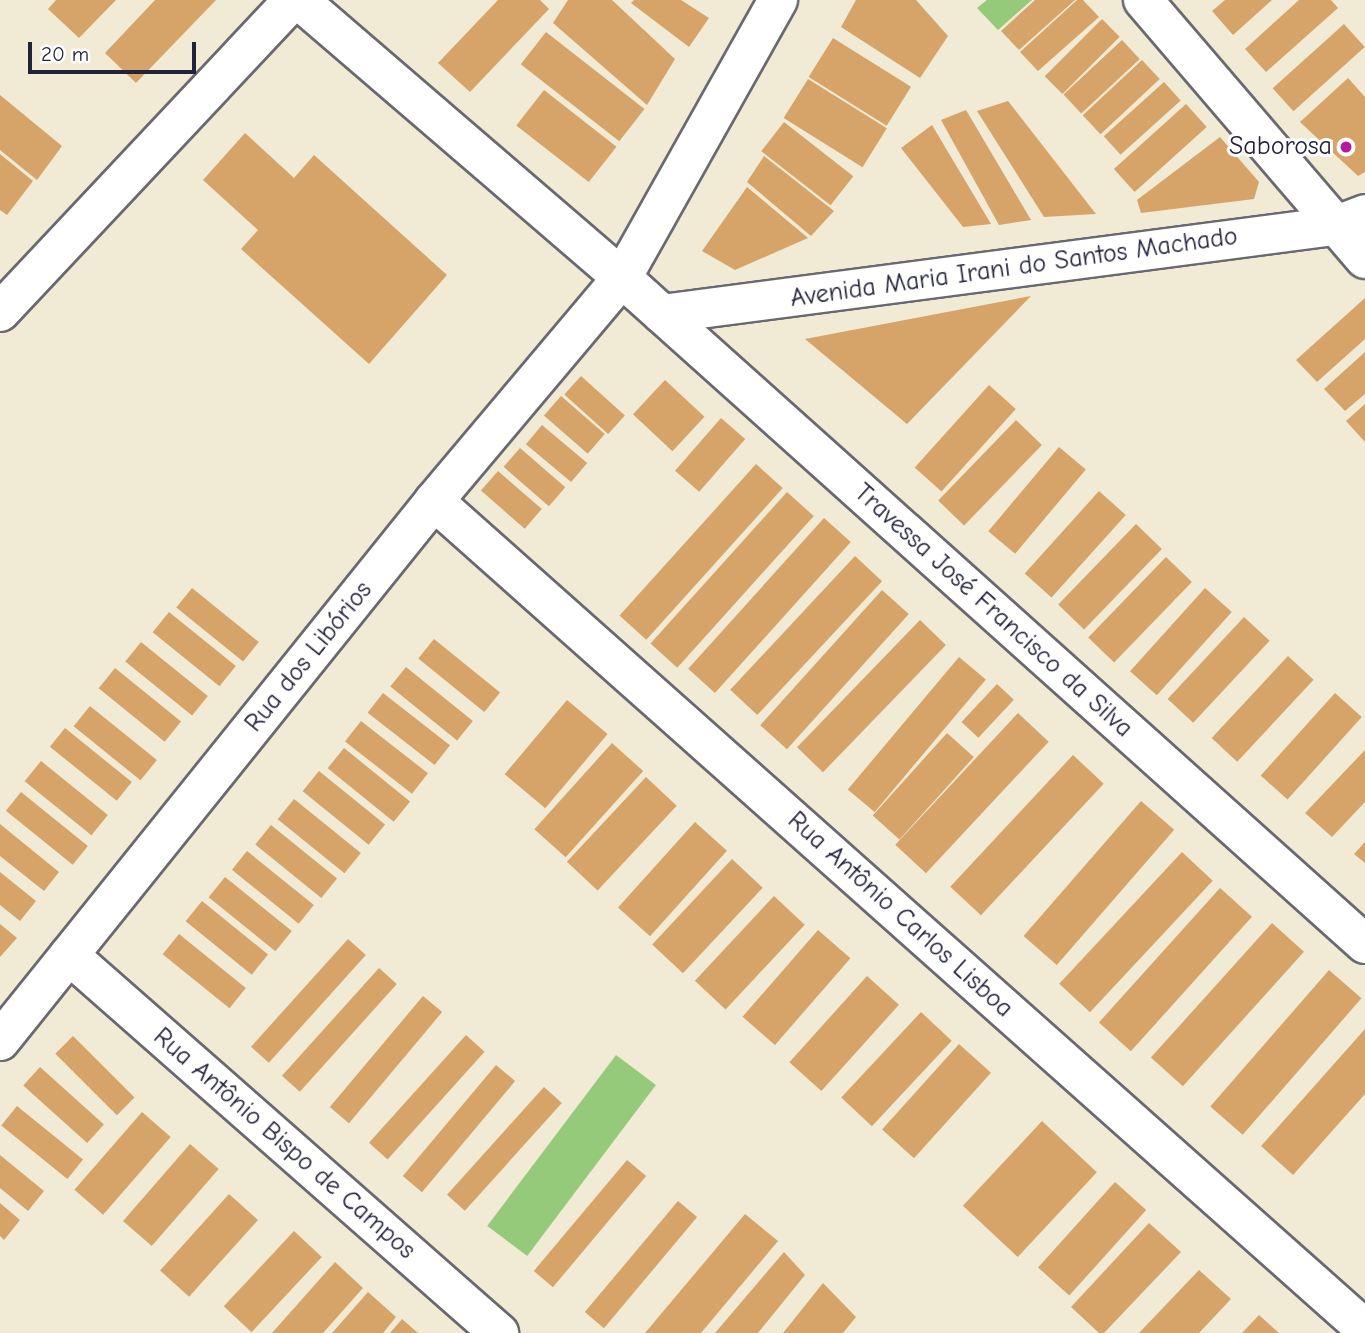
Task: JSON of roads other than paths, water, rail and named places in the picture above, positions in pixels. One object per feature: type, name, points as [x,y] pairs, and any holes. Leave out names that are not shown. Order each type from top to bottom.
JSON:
[{"type":"street","points":[[0,312],[293,0]]},
{"type":"street","name":"Travessa José Francisco da Silva","points":[[299,0],[622,278],[1365,944]]},
{"type":"street","name":"Rua dos Libórios","points":[[0,1041],[434,501],[622,278],[778,0]]},
{"type":"street","points":[[1143,0],[1350,220],[1365,259]]},
{"type":"street","name":"Avenida Maria Irani do Santos Machado","points":[[662,314],[1350,220]]},
{"type":"street","name":"Rua Antônio Carlos Lisboa","points":[[434,501],[1365,1329]]},
{"type":"street","name":"Rua Antônio Bispo de Campos","points":[[69,955],[499,1333]]},
{"type":"place","name":"Saborosa","points":[[1346,147]]}]
